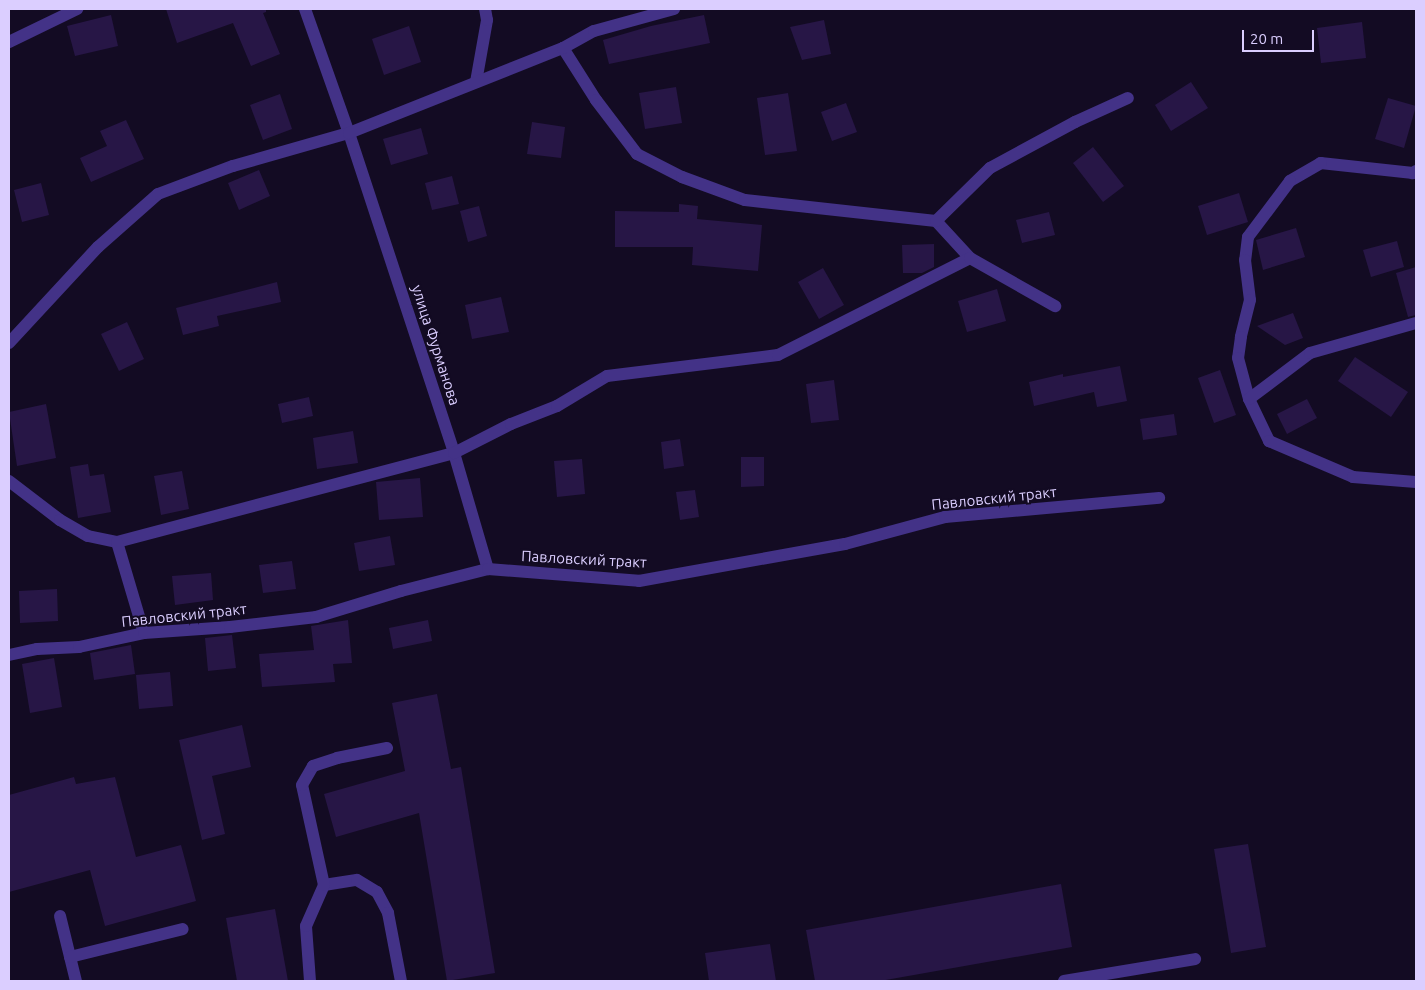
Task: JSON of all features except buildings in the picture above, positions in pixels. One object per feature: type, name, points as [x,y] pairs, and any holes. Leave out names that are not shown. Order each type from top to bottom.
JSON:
[{"type":"street","points":[[9,42],[77,9]]},
{"type":"street","name":"улица Фурманова","points":[[306,9],[349,133],[454,453],[488,569]]},
{"type":"street","points":[[476,82],[487,20],[485,9]]},
{"type":"street","points":[[9,342],[98,247],[158,194],[233,166],[349,133],[563,48],[594,31],[649,11],[674,9]]},
{"type":"street","points":[[563,48],[596,100],[637,154],[682,177],[745,200],[936,221],[970,258],[1055,306]]},
{"type":"street","points":[[936,221],[990,168],[1075,122],[1128,98]]},
{"type":"street","points":[[1415,174],[1321,163],[1290,181],[1248,237],[1245,260],[1250,300],[1238,358],[1249,399],[1269,441],[1353,476],[1416,482]]},
{"type":"street","points":[[9,481],[60,520],[88,536],[117,542],[454,453],[510,424],[557,406],[607,376],[778,355],[970,258]]},
{"type":"street","points":[[1249,399],[1310,353],[1416,323]]},
{"type":"street","name":"Павловский тракт","points":[[9,655],[37,649],[79,647],[144,633],[230,627],[316,617],[401,591],[488,569],[639,581],[845,544],[945,516],[1159,498]]},
{"type":"street","points":[[117,542],[144,633]]},
{"type":"street","points":[[310,981],[306,926],[324,885],[302,785],[313,766],[336,758],[387,748]]},
{"type":"street","points":[[324,885],[357,880],[377,892],[388,913],[400,981]]},
{"type":"street","points":[[60,916],[76,981]]},
{"type":"street","points":[[70,957],[183,929]]},
{"type":"street","points":[[1064,981],[1195,959]]}]
